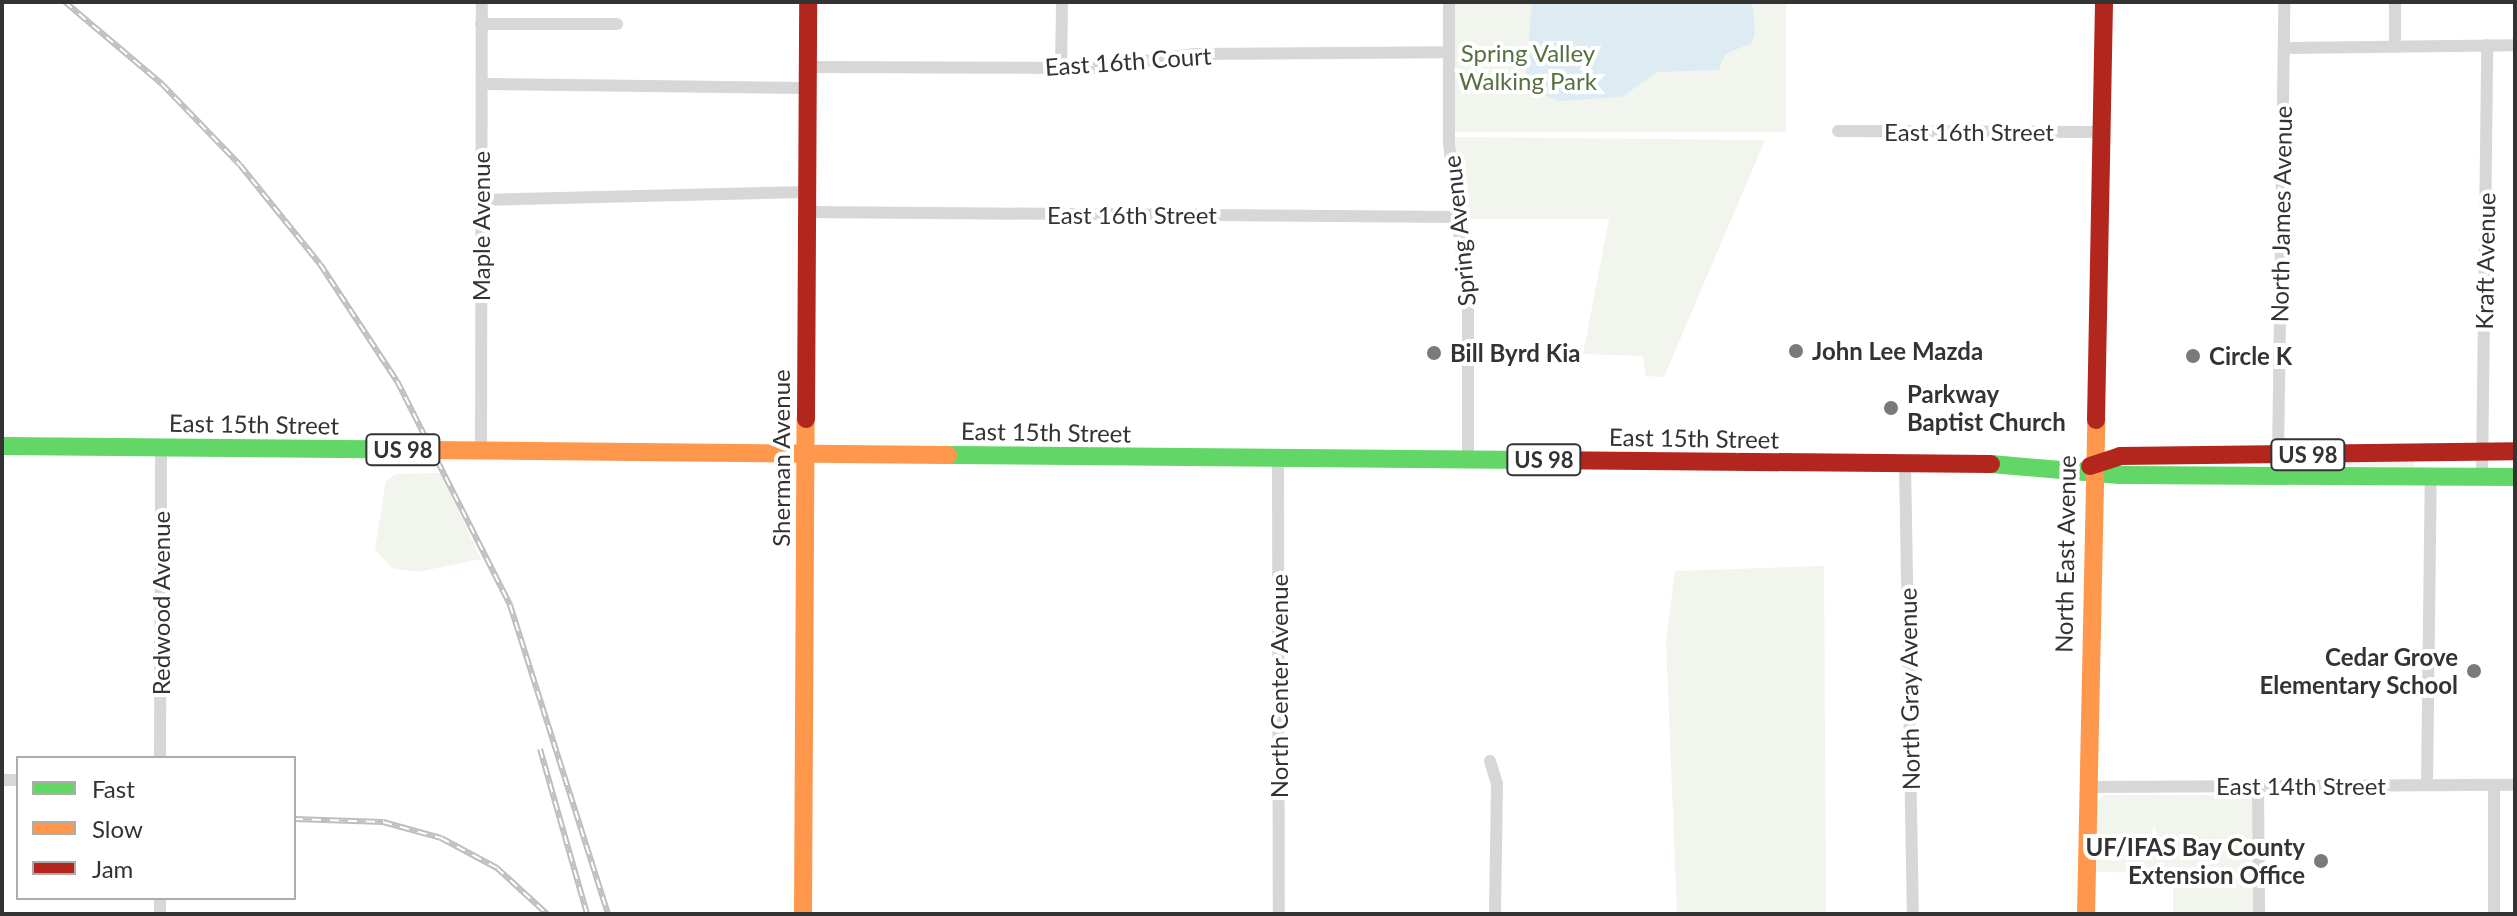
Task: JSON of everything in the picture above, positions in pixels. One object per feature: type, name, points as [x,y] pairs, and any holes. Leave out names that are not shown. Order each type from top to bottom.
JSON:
[{"type":"main road","name":"Sherman Avenue","points":[[803,914],[808,2]]},
{"type":"main road","name":"North East Avenue","points":[[2086,914],[2090,466],[2104,2]]},
{"type":"main road","name":"East 15th Street","points":[[2,446],[2090,466],[2120,475],[2411,453],[2515,451]]},
{"type":"main road","points":[[2431,476],[2453,452]]},
{"type":"main road","points":[[2411,453],[2427,463],[2431,476]]},
{"type":"main road","name":"East 15th Street","points":[[2278,465],[2431,476],[2515,477]]},
{"type":"street","name":"Maple Avenue","points":[[481,450],[482,2]]},
{"type":"street","points":[[1061,68],[1062,2]]},
{"type":"street","name":"Spring Avenue","points":[[1449,2],[1457,217],[1468,310],[1468,460]]},
{"type":"street","name":"North James Avenue","points":[[2278,465],[2284,2]]},
{"type":"street","points":[[2395,2],[2395,46]]},
{"type":"street","points":[[481,24],[617,24]]},
{"type":"street","name":"Kraft Avenue","points":[[2482,477],[2487,45]]},
{"type":"street","points":[[2284,48],[2515,45]]},
{"type":"street","name":"East 16th Court","points":[[807,67],[1061,68],[1194,54],[1449,52]]},
{"type":"street","points":[[482,84],[807,88]]},
{"type":"street","name":"East 16th Street","points":[[1838,131],[2100,132]]},
{"type":"street","points":[[480,200],[807,192]]},
{"type":"street","name":"East 16th Street","points":[[806,212],[1457,217]]},
{"type":"street","name":"Redwood Avenue","points":[[160,756],[161,447]]},
{"type":"street","name":"North Center Avenue","points":[[1278,458],[1279,914]]},
{"type":"street","name":"North Gray Avenue","points":[[1905,464],[1913,914]]},
{"type":"street","points":[[2427,785],[2431,476]]},
{"type":"street","points":[[1490,761],[1497,784],[1495,914]]},
{"type":"street","points":[[2494,785],[2494,911]]},
{"type":"street","name":"East 14th Street","points":[[2087,787],[2515,785]]},
{"type":"street","points":[[2258,787],[2259,914]]},
{"type":"green space","name":"Spring Valley Walking Park","points":[[1455,2],[1786,2],[1786,132],[1455,132]]},
{"type":"green space","points":[[1455,137],[1765,140],[1664,377],[1646,376],[1643,356],[1583,354],[1609,219],[1462,219]]},
{"type":"green space","points":[[2414,461],[2414,468],[2293,463]]},
{"type":"green space","points":[[441,473],[481,559],[418,572],[392,568],[375,549],[386,481],[395,474]]},
{"type":"green space","points":[[1824,566],[1826,914],[1677,914],[1666,640],[1675,571]]},
{"type":"green space","points":[[2104,795],[2253,795],[2255,914],[2173,914],[2173,873],[2094,872],[2096,803]]},
{"type":"shaded area","points":[[1532,2],[1752,2],[1755,32],[1752,43],[1725,54],[1719,70],[1657,72],[1622,97],[1560,101],[1525,88]]},
{"type":"railway","points":[[65,2],[162,84],[240,165],[320,264],[397,381],[510,605],[608,914]]},
{"type":"railway","points":[[540,749],[587,914]]},
{"type":"railway","points":[[296,819],[383,822],[441,838],[497,868],[547,914]]},
{"type":"traffic: fast","points":[[2,446],[428,450]]},
{"type":"traffic: fast","points":[[948,455],[1535,460]]},
{"type":"traffic: fast","points":[[1991,464],[2120,475],[2515,477]]},
{"type":"traffic: slow","points":[[803,914],[806,419]]},
{"type":"traffic: slow","points":[[2086,914],[2096,420]]},
{"type":"traffic: slow","points":[[428,450],[948,455]]},
{"type":"traffic: jam","points":[[806,419],[808,2]]},
{"type":"traffic: jam","points":[[2096,420],[2104,2]]},
{"type":"traffic: jam","points":[[2090,466],[2120,456],[2515,451]]},
{"type":"traffic: jam","points":[[1535,460],[1991,464]]},
{"type":"place","name":"John Lee Mazda","points":[[1796,351]]},
{"type":"place","name":"Bill Byrd Kia","points":[[1434,353]]},
{"type":"place","name":"Circle K","points":[[2193,356]]},
{"type":"place","name":"Parkway Baptist Church","points":[[1891,408]]},
{"type":"place","name":"Cedar Grove Elementary School","points":[[2474,671]]},
{"type":"place","name":"UF/IFAS Bay County Extension Office","points":[[2321,861]]}]
